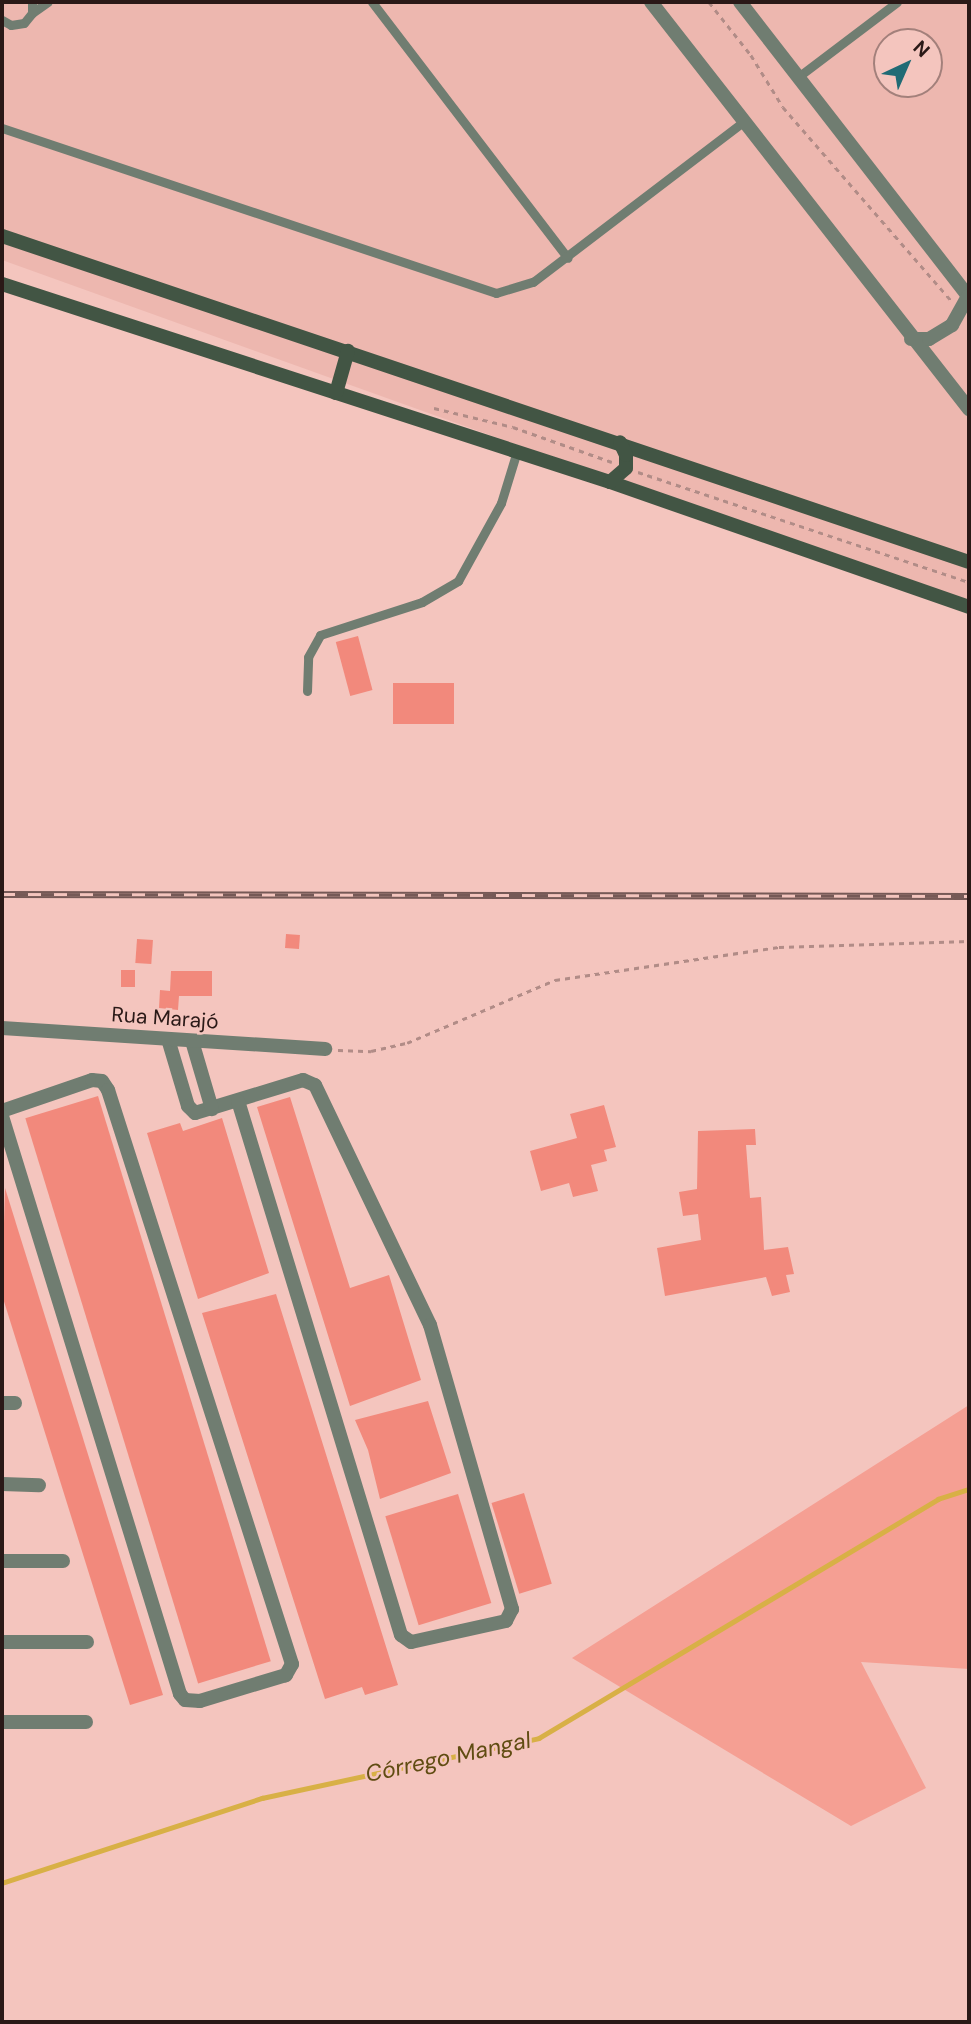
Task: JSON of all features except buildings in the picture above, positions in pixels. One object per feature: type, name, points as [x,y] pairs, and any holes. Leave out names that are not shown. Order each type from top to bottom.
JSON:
[{"type":"main road","points":[[2,236],[620,442],[969,562]]},
{"type":"main road","points":[[2,284],[610,482],[969,607]]},
{"type":"main road","points":[[336,393],[348,351]]},
{"type":"main road","points":[[610,482],[626,468],[626,454],[620,442]]},
{"type":"street","points":[[651,2],[911,339],[969,409]]},
{"type":"street","points":[[740,2],[966,301],[939,334],[911,339]]},
{"type":"street","name":"Rua Marajó","points":[[2,1028],[326,1049]]},
{"type":"street","points":[[168,1039],[191,1110],[212,1110],[238,1101],[303,1080],[315,1085],[430,1325],[512,1609],[506,1621],[411,1642],[401,1635],[238,1101]]},
{"type":"street","points":[[192,1041],[212,1110]]},
{"type":"street","points":[[2,1111],[92,1080],[102,1081],[108,1090],[292,1664],[286,1675],[200,1701],[185,1700],[180,1694],[2,1116]]},
{"type":"street","points":[[2,1484],[39,1485]]},
{"type":"street","points":[[2,1561],[63,1561]]},
{"type":"street","points":[[2,1642],[88,1642]]},
{"type":"street","points":[[2,1722],[86,1722]]},
{"type":"lane","points":[[32,2],[32,13]]},
{"type":"lane","points":[[3,25],[24,23],[32,13],[48,2]]},
{"type":"lane","points":[[372,2],[568,258]]},
{"type":"lane","points":[[798,77],[897,2]]},
{"type":"lane","points":[[2,128],[486,291],[512,292],[568,258],[743,122]]},
{"type":"lane","points":[[307,691],[308,657],[320,635],[422,602],[457,581],[501,503],[517,451]]},
{"type":"path","points":[[709,2],[751,55],[783,107],[941,291],[966,301]]},
{"type":"path","points":[[429,406],[513,427],[626,468],[969,582]]},
{"type":"path","points":[[326,1049],[371,1051],[407,1043],[555,980],[779,947],[969,942]]},
{"type":"shaded area","points":[[2,2],[969,2],[969,607],[2,260]]},
{"type":"shaded area","points":[[969,1405],[969,1669],[861,1662],[926,1788],[851,1826],[572,1658]]},
{"type":"waterway","name":"Córrego Mangal","points":[[2,1883],[262,1798],[539,1738],[938,1499],[969,1489]]},
{"type":"railway","points":[[2,894],[969,896]]}]
